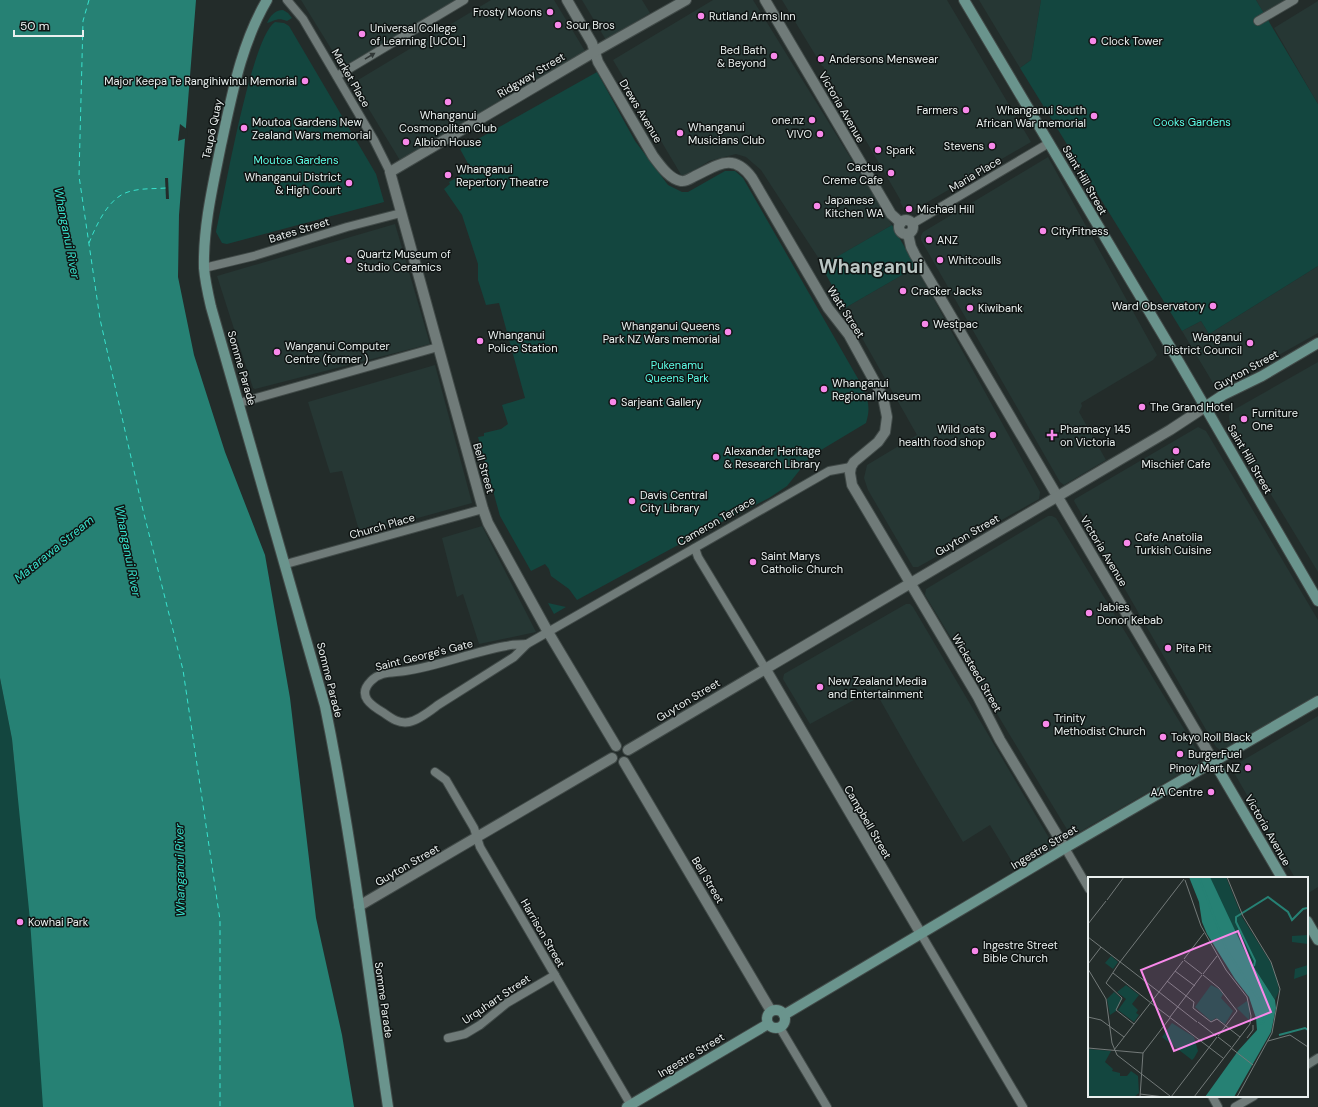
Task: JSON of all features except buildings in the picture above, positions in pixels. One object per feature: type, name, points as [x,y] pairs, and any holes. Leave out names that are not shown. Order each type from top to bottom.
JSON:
[{"type":"main road","name":"Taupō Quay","points":[[204,268],[205,235],[216,169],[231,100],[245,47],[253,27],[267,0]]},
{"type":"main road","name":"Saint Hill Street","points":[[964,0],[1318,601]]},
{"type":"main road","name":"Somme Parade","points":[[204,268],[211,307],[326,706],[359,906],[388,1107]]},
{"type":"main road","name":"Guyton Street","points":[[1205,407],[1223,395],[1262,376],[1318,343]]},
{"type":"main road","name":"Ingestre Street","points":[[784,1015],[1065,848],[1318,701]]},
{"type":"main road","name":"Victoria Avenue","points":[[1214,762],[1281,877]]},
{"type":"main road","points":[[1308,923],[1318,940]]},
{"type":"main road","points":[[771,1011],[780,1011],[784,1015],[784,1024],[780,1028],[772,1028],[768,1024],[767,1018],[771,1011]]},
{"type":"main road","name":"Ingestre Street","points":[[630,1106],[768,1024]]},
{"type":"street","name":"Market Place","points":[[287,0],[299,12],[374,140],[390,172]]},
{"type":"street","points":[[337,76],[464,0]]},
{"type":"street","name":"Drews Avenue","points":[[567,0],[592,43],[598,62],[653,156],[667,173],[681,181],[689,180],[719,164],[729,162]]},
{"type":"street","name":"Ridgway Street","points":[[390,172],[594,52],[686,0]]},
{"type":"street","name":"Victoria Avenue","points":[[765,0],[891,214],[901,223]]},
{"type":"street","points":[[1258,20],[1294,0]]},
{"type":"street","name":"Maria Place","points":[[912,224],[1049,143]]},
{"type":"street","name":"Watt Street","points":[[729,162],[740,165],[752,178],[828,308],[849,335],[880,391],[886,408],[886,427],[881,438],[857,458],[851,467]]},
{"type":"street","name":"Bell Street","points":[[390,172],[395,185],[401,213],[483,509],[496,540],[548,632],[616,746]]},
{"type":"street","name":"Bates Street","points":[[204,268],[254,256],[347,227],[401,213]]},
{"type":"street","points":[[907,220],[912,224],[913,230],[908,234],[904,234],[901,231],[901,223],[907,220]]},
{"type":"street","name":"Victoria Avenue","points":[[908,234],[911,247],[915,254],[1214,762]]},
{"type":"street","points":[[239,403],[438,347]]},
{"type":"street","name":"Guyton Street","points":[[628,750],[1170,430],[1205,407]]},
{"type":"street","name":"Cameron Terrace","points":[[548,632],[829,471],[851,467]]},
{"type":"street","name":"Wicksteed Street","points":[[851,467],[850,479],[852,485],[978,697],[1000,740],[1088,887]]},
{"type":"street","name":"Church Place","points":[[286,564],[483,509]]},
{"type":"street","name":"Campbell Street","points":[[695,548],[698,556],[1023,1107]]},
{"type":"street","name":"Saint George's Gate","points":[[527,644],[507,646],[406,671],[386,673],[371,681],[366,691],[366,697],[369,703],[394,719],[404,722],[414,721],[514,657],[527,644],[548,632]]},
{"type":"street","points":[[621,745],[628,750],[629,758],[624,762],[616,762],[612,758],[611,752],[616,746],[621,745]]},
{"type":"street","name":"Guyton Street","points":[[359,906],[612,758]]},
{"type":"street","name":"Bell Street","points":[[624,762],[771,1011]]},
{"type":"street","name":"Harrison Street","points":[[435,772],[446,780],[474,828],[480,848],[630,1106]]},
{"type":"street","name":"Urquhart Street","points":[[448,1038],[465,1034],[480,1025],[507,1003],[555,975]]},
{"type":"street","points":[[780,1028],[827,1107]]},
{"type":"street","points":[[1308,1064],[1318,1058]]},
{"type":"street","points":[[1213,1097],[1218,1107]]},
{"type":"street","points":[[1235,1107],[1252,1097]]},
{"type":"shaded area","name":"Universal College of Learning [UCOL]","points":[[301,0],[459,0],[343,68]]},
{"type":"shaded area","points":[[491,0],[554,0],[585,51],[401,162],[353,83]]},
{"type":"shaded area","points":[[582,0],[642,0],[650,13],[606,40]]},
{"type":"shaded area","points":[[713,0],[753,0],[892,225],[823,265],[761,170],[746,157],[736,154],[709,161],[683,178],[613,60]]},
{"type":"shaded area","points":[[782,0],[947,0],[1031,142],[907,214],[823,66]]},
{"type":"shaded area","points":[[979,0],[1041,0],[1031,60],[1020,68]]},
{"type":"shaded area","points":[[1256,0],[1287,0],[1264,14]]},
{"type":"shaded area","points":[[1318,1],[1318,104],[1274,28]]},
{"type":"shaded area","points":[[1048,157],[1157,355],[1153,360],[1081,403],[1082,406],[1079,412],[1106,460],[1064,485],[1060,482],[921,240],[923,232]]},
{"type":"shaded area","points":[[395,224],[430,344],[255,389],[253,388],[217,276]]},
{"type":"shaded area","points":[[1318,266],[1318,333],[1222,387],[1213,383],[1182,331],[1201,321],[1209,334]]},
{"type":"shaded area","points":[[916,267],[1040,492],[1039,499],[918,567],[913,567],[868,490],[864,478],[867,465],[917,435],[845,308]]},
{"type":"shaded area","points":[[1318,362],[1318,572],[1230,427],[1229,416],[1230,412]]},
{"type":"shaded area","points":[[435,365],[472,503],[360,534],[342,471],[330,473],[308,402]]},
{"type":"shaded area","points":[[1198,427],[1206,431],[1318,620],[1318,694],[1223,752],[1216,747],[1074,501],[1075,499]]},
{"type":"shaded area","points":[[1048,516],[1056,518],[1201,757],[1197,764],[1076,834],[1068,831],[925,595],[926,589]]},
{"type":"shaded area","points":[[482,526],[536,632],[479,644],[463,594],[457,597],[442,538]]},
{"type":"shaded area","points":[[906,604],[910,604],[913,607],[1052,843],[1049,851],[1017,870],[990,825],[963,842],[874,689],[810,724],[783,679],[784,674]]},
{"type":"shaded area","points":[[1318,716],[1318,887],[1308,893],[1308,877],[1294,877],[1233,771],[1235,765]]},
{"type":"green space","name":"Cooks Gardens","points":[[1041,0],[1256,0],[1318,104],[1318,266],[1209,334],[1201,321],[1182,331],[1020,68],[1031,60]]},
{"type":"green space","points":[[283,10],[292,18],[287,21],[278,19],[267,23],[273,14]]},
{"type":"green space","name":"Moutoa Gardens","points":[[275,22],[284,23],[289,26],[376,174],[384,202],[227,244],[222,243],[216,232],[248,86],[257,56],[266,34]]},
{"type":"green space","name":"Pukenamu Queens Park","points":[[597,72],[635,141],[668,185],[682,192],[688,192],[725,171],[735,171],[743,178],[861,384],[867,399],[868,412],[866,423],[811,456],[787,486],[769,498],[702,532],[577,600],[569,589],[551,576],[549,569],[545,564],[531,571],[500,516],[478,437],[484,436],[484,433],[501,429],[508,424],[502,405],[525,398],[499,303],[486,305],[478,280],[478,264],[462,215],[444,189],[450,184],[449,182],[471,169],[460,149]]},
{"type":"green space","points":[[892,225],[916,267],[845,308],[821,266]]},
{"type":"green space","points":[[548,603],[566,607],[554,614]]},
{"type":"green space","name":"Kowhai Park","points":[[0,678],[12,739],[17,789],[25,823],[60,1107],[0,1107]]},
{"type":"water","points":[[0,0],[196,0],[179,215],[178,277],[194,355],[225,452],[265,555],[290,698],[316,918],[342,1035],[354,1107],[43,1107],[30,920],[12,739],[0,678]]},
{"type":"pier","points":[[180,124],[188,130],[187,138],[178,141]]},
{"type":"pier","points":[[165,178],[168,178],[169,199],[166,199]]},
{"type":"ferry route","points":[[89,0],[83,21],[79,176],[100,319],[141,502],[183,670],[220,920],[220,1107]]},
{"type":"ferry route","points":[[89,243],[104,213],[114,200],[128,192],[166,188]]},
{"type":"place","name":"Frosty Moons","points":[[550,12]]},
{"type":"place","name":"Rutland Arms Inn","points":[[701,16]]},
{"type":"place","name":"Sour Bros","points":[[558,25]]},
{"type":"place","name":"Universal College of Learning [UCOL]","points":[[362,34]]},
{"type":"place","name":"Clock Tower","points":[[1093,41]]},
{"type":"place","name":"Bed Bath & Beyond","points":[[774,56]]},
{"type":"place","name":"Andersons Menswear","points":[[821,59]]},
{"type":"place","name":"Major Keepa Te Rangihiwinui Memorial","points":[[305,81]]},
{"type":"place","name":"Whanganui Cosmopolitan Club","points":[[448,102]]},
{"type":"place","name":"Farmers","points":[[966,110]]},
{"type":"place","name":"Whanganui South African War memorial","points":[[1094,116]]},
{"type":"place","name":"one.nz","points":[[812,120]]},
{"type":"place","name":"Moutoa Gardens New Zealand Wars memorial","points":[[244,128]]},
{"type":"place","name":"Whanganui Musicians Club","points":[[680,133]]},
{"type":"place","name":"VIVO","points":[[820,134]]},
{"type":"place","name":"Albion House","points":[[406,142]]},
{"type":"place","name":"Stevens","points":[[992,146]]},
{"type":"place","name":"Spark","points":[[878,150]]},
{"type":"place","name":"Cactus Creme Cafe","points":[[891,173]]},
{"type":"place","name":"Whanganui Repertory Theatre","points":[[448,175]]},
{"type":"place","name":"Whanganui District & High Court","points":[[349,183]]},
{"type":"place","name":"Japanese Kitchen WA","points":[[817,206]]},
{"type":"place","name":"Michael Hill","points":[[909,209]]},
{"type":"place","name":"CityFitness","points":[[1043,231]]},
{"type":"place","name":"ANZ","points":[[929,240]]},
{"type":"place","name":"Quartz Museum of Studio Ceramics","points":[[349,260]]},
{"type":"place","name":"Whitcoulls","points":[[940,260]]},
{"type":"place","name":"Cracker Jacks","points":[[903,291]]},
{"type":"place","name":"Ward Observatory","points":[[1213,306]]},
{"type":"place","name":"Kiwibank","points":[[970,308]]},
{"type":"place","name":"Westpac","points":[[925,324]]},
{"type":"place","name":"Whanganui Queens Park NZ Wars memorial","points":[[728,332]]},
{"type":"place","name":"Whanganui Police Station","points":[[480,341]]},
{"type":"place","name":"Wanganui District Council","points":[[1250,343]]},
{"type":"place","name":"Wanganui Computer Centre (former )","points":[[277,352]]},
{"type":"place","name":"Whanganui Regional Museum","points":[[824,389]]},
{"type":"place","name":"Sarjeant Gallery","points":[[613,402]]},
{"type":"place","name":"The Grand Hotel","points":[[1142,407]]},
{"type":"place","name":"Furniture One","points":[[1244,419]]},
{"type":"place","name":"Wild oats health food shop","points":[[993,435]]},
{"type":"place","name":"Pharmacy 145 on Victoria","points":[[1052,435]]},
{"type":"place","name":"Mischief Cafe","points":[[1176,451]]},
{"type":"place","name":"Alexander Heritage & Research Library","points":[[716,457]]},
{"type":"place","name":"Davis Central City Library","points":[[632,501]]},
{"type":"place","name":"Cafe Anatolia Turkish Cuisine","points":[[1127,543]]},
{"type":"place","name":"Saint Marys Catholic Church","points":[[753,562]]},
{"type":"place","name":"Jabies Donor Kebab","points":[[1089,613]]},
{"type":"place","name":"Pita Pit","points":[[1168,648]]},
{"type":"place","name":"New Zealand Media and Entertainment","points":[[820,687]]},
{"type":"place","name":"Trinity Methodist Church","points":[[1046,724]]},
{"type":"place","name":"Tokyo Roll Black","points":[[1163,737]]},
{"type":"place","name":"BurgerFuel","points":[[1180,754]]},
{"type":"place","name":"Pinoy Mart NZ","points":[[1248,768]]},
{"type":"place","name":"AA Centre","points":[[1211,792]]},
{"type":"place","name":"Kowhai Park","points":[[20,922]]},
{"type":"place","name":"Ingestre Street Bible Church","points":[[975,951]]},
{"type":"district","name":"Whanganui","points":[[871,266]]},
{"type":"water label","name":"Whanganui River","points":[[67,233]]},
{"type":"water label","name":"Matarawa Stream","points":[[54,549]]},
{"type":"water label","name":"Whanganui River","points":[[128,551]]},
{"type":"water label","name":"Whanganui River","points":[[180,870]]}]
